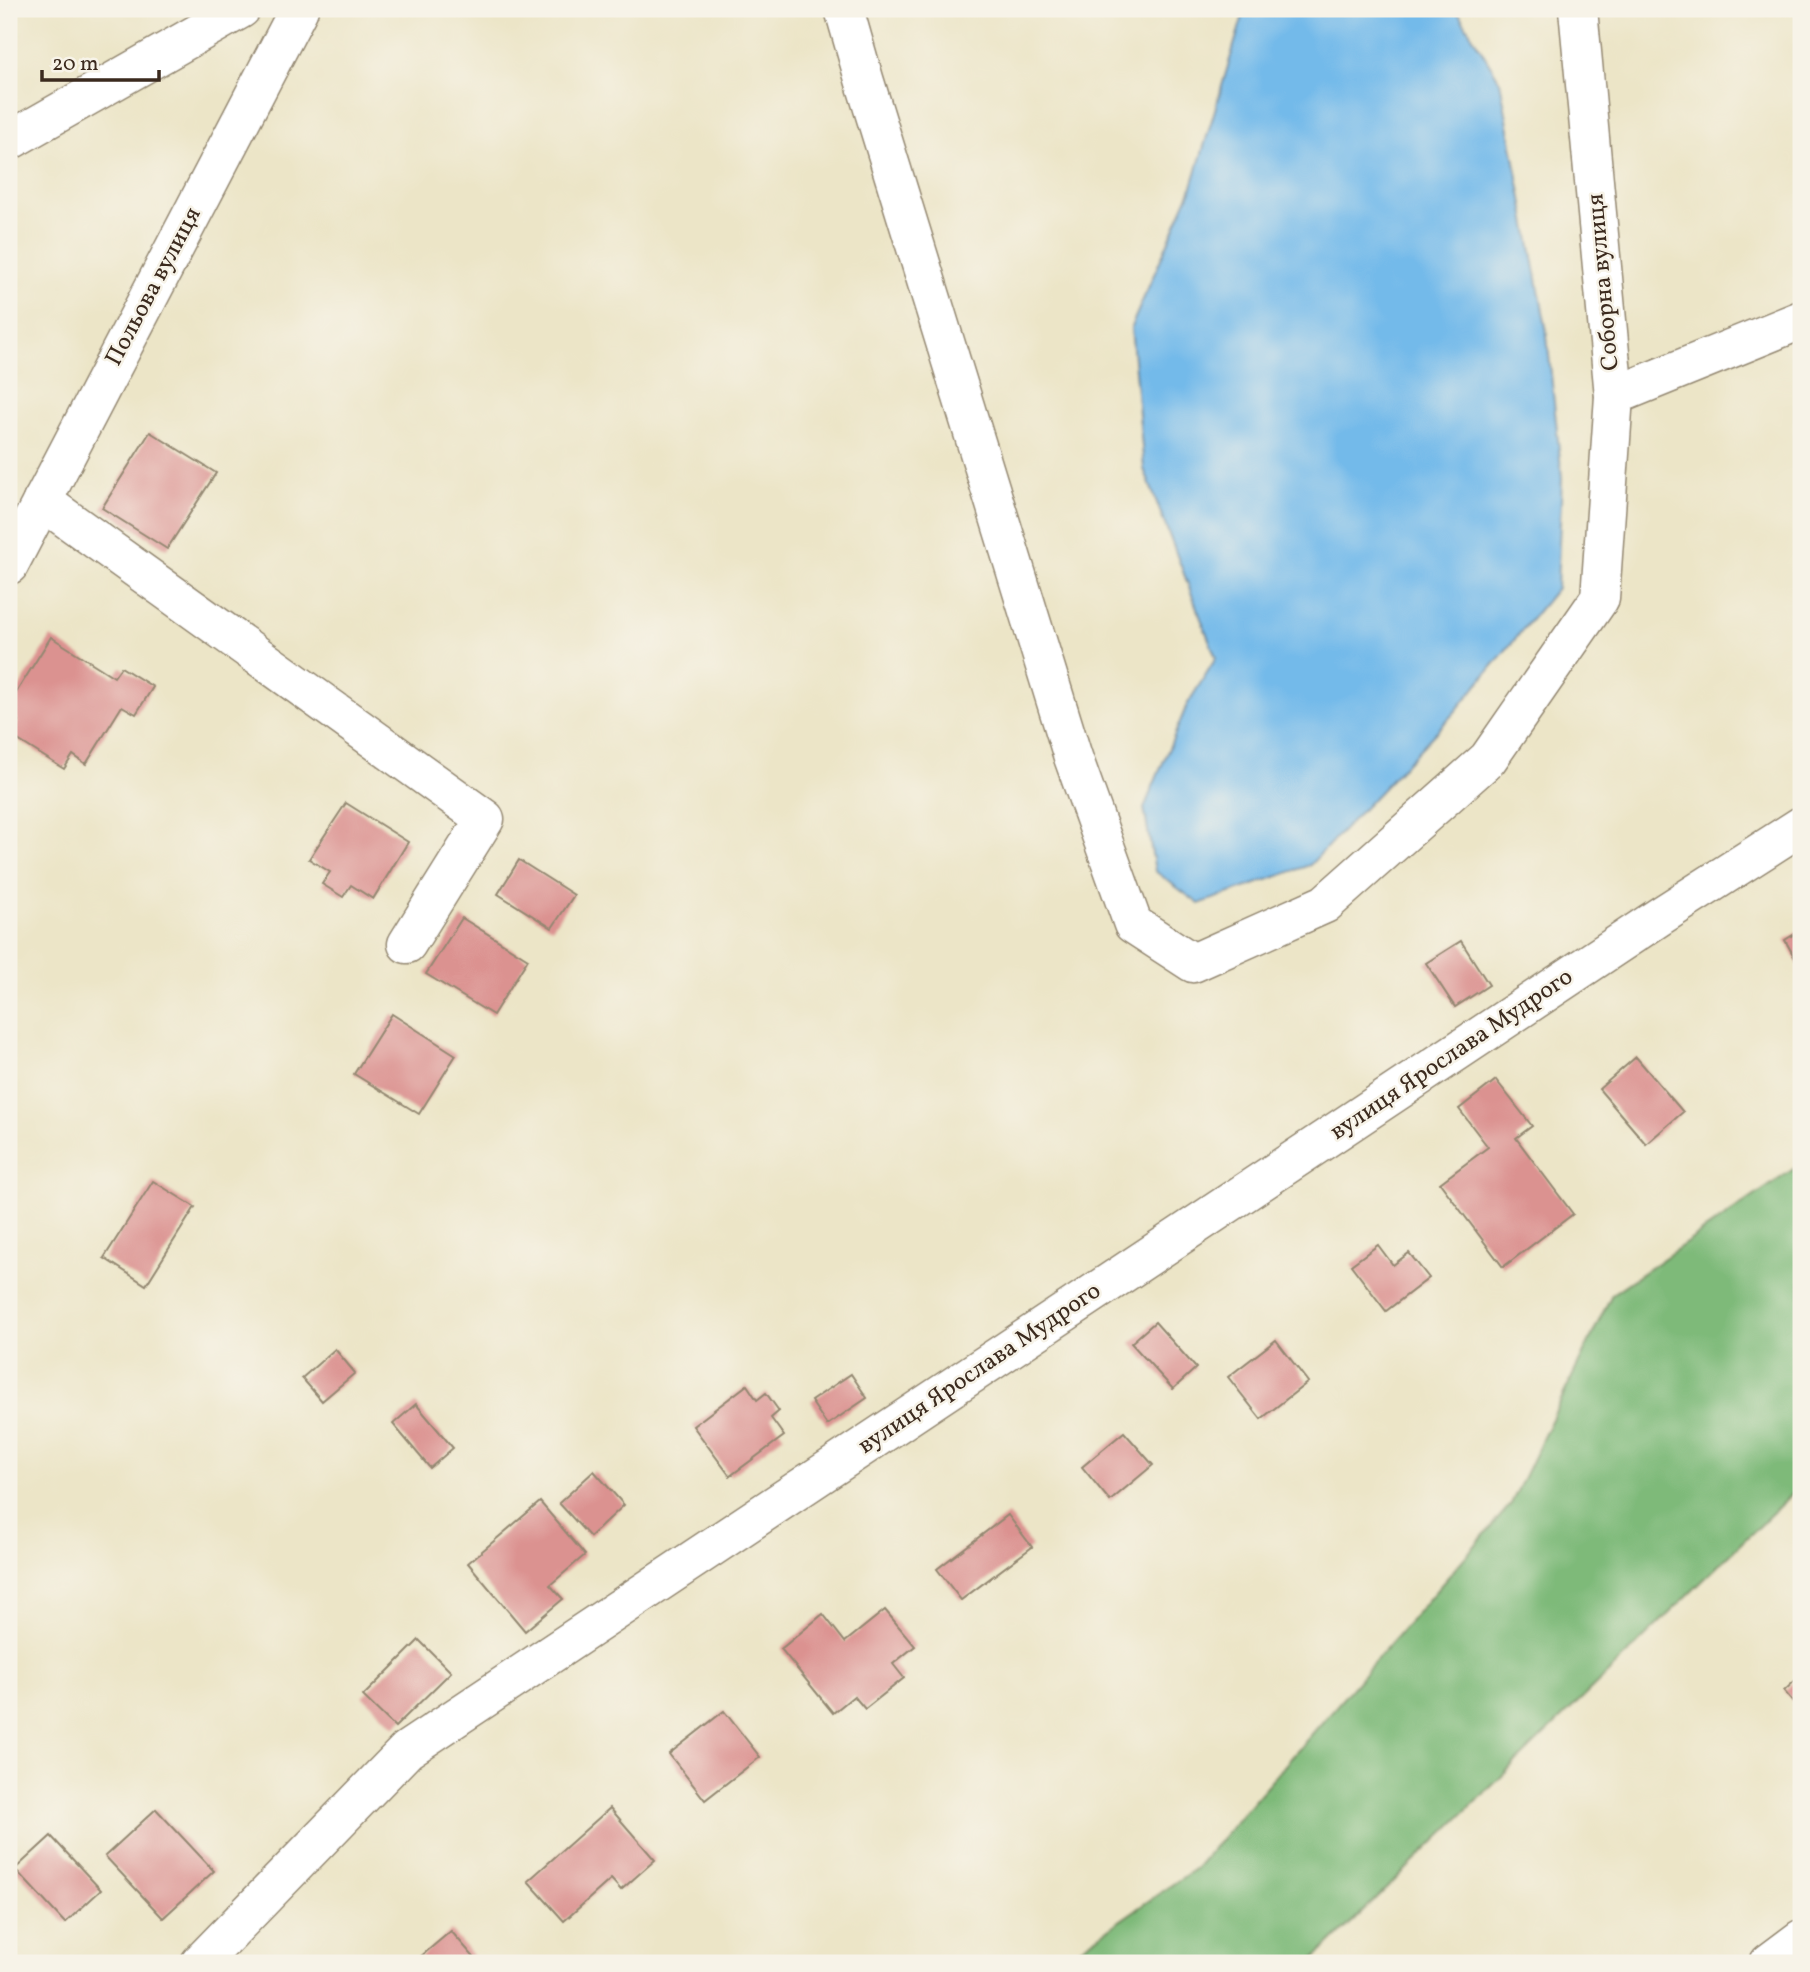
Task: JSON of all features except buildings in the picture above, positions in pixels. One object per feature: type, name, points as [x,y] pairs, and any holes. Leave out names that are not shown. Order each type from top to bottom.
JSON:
[{"type":"street","points":[[9,141],[241,9]]},
{"type":"street","name":"Польова вулиця","points":[[9,565],[299,9]]},
{"type":"street","points":[[844,9],[1073,757],[1133,924],[1193,962],[1325,904],[1488,759],[1600,598],[1614,396]]},
{"type":"street","name":"Соборна вулиця","points":[[1578,9],[1614,396],[1801,320]]},
{"type":"street","points":[[42,501],[485,819],[407,944]]},
{"type":"street","name":"вулиця Ярослава Мудрого","points":[[200,1963],[407,1750],[1801,826]]},
{"type":"street","points":[[1769,1963],[1801,1939]]},
{"type":"green space","points":[[1801,1164],[1801,1485],[1310,1963],[1059,1963],[1196,1868],[1511,1504],[1612,1294]]},
{"type":"water","points":[[1245,9],[1456,9],[1500,81],[1546,327],[1562,478],[1557,588],[1454,713],[1310,865],[1199,904],[1155,871],[1144,808],[1187,705],[1216,658],[1144,469],[1131,327],[1191,190]]}]
